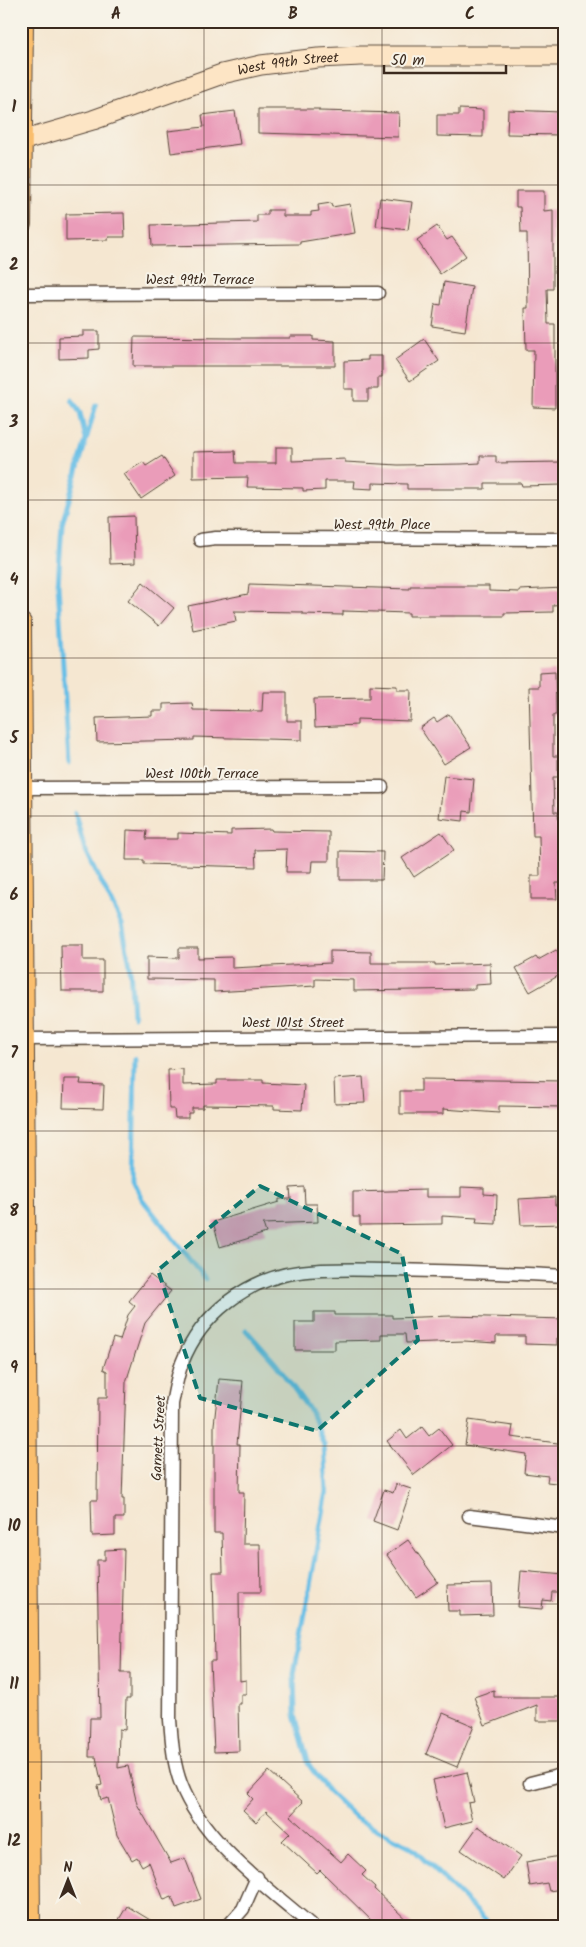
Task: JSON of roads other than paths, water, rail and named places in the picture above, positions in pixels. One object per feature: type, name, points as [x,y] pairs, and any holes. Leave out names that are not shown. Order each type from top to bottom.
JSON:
[{"type":"main road","points":[[21,224],[23,21]]},
{"type":"main road","points":[[21,623],[24,1417],[30,1926]]},
{"type":"street","name":"West 99th Street","points":[[22,140],[93,120],[222,74],[261,65],[318,58],[361,56],[565,56]]},
{"type":"street","name":"West 99th Terrace","points":[[21,294],[378,293]]},
{"type":"street","name":"West 99th Place","points":[[200,540],[216,538],[565,539]]},
{"type":"street","name":"West 100th Terrace","points":[[23,788],[382,787]]},
{"type":"street","name":"West 101st Street","points":[[23,1038],[565,1036]]},
{"type":"street","name":"Garnett Street","points":[[312,1926],[219,1842],[199,1818],[181,1783],[172,1750],[170,1720],[172,1404],[183,1361],[197,1334],[226,1303],[253,1286],[282,1275],[312,1270],[356,1270],[477,1271],[565,1276]]},
{"type":"street","points":[[469,1516],[565,1528]]},
{"type":"street","points":[[530,1783],[565,1774]]},
{"type":"street","points":[[228,1926],[243,1909],[257,1877]]},
{"type":"waterway","points":[[72,400],[80,413],[86,439]]},
{"type":"waterway","points":[[69,763],[58,585],[62,524],[96,405]]},
{"type":"waterway","points":[[75,813],[84,847],[122,924],[130,965],[133,1017]]},
{"type":"waterway","points":[[135,1055],[133,1180],[142,1199],[205,1279]]},
{"type":"waterway","points":[[246,1330],[276,1364],[311,1412],[324,1445],[327,1491],[294,1674],[295,1715],[309,1765],[328,1791],[356,1818],[411,1847],[492,1926]]}]
